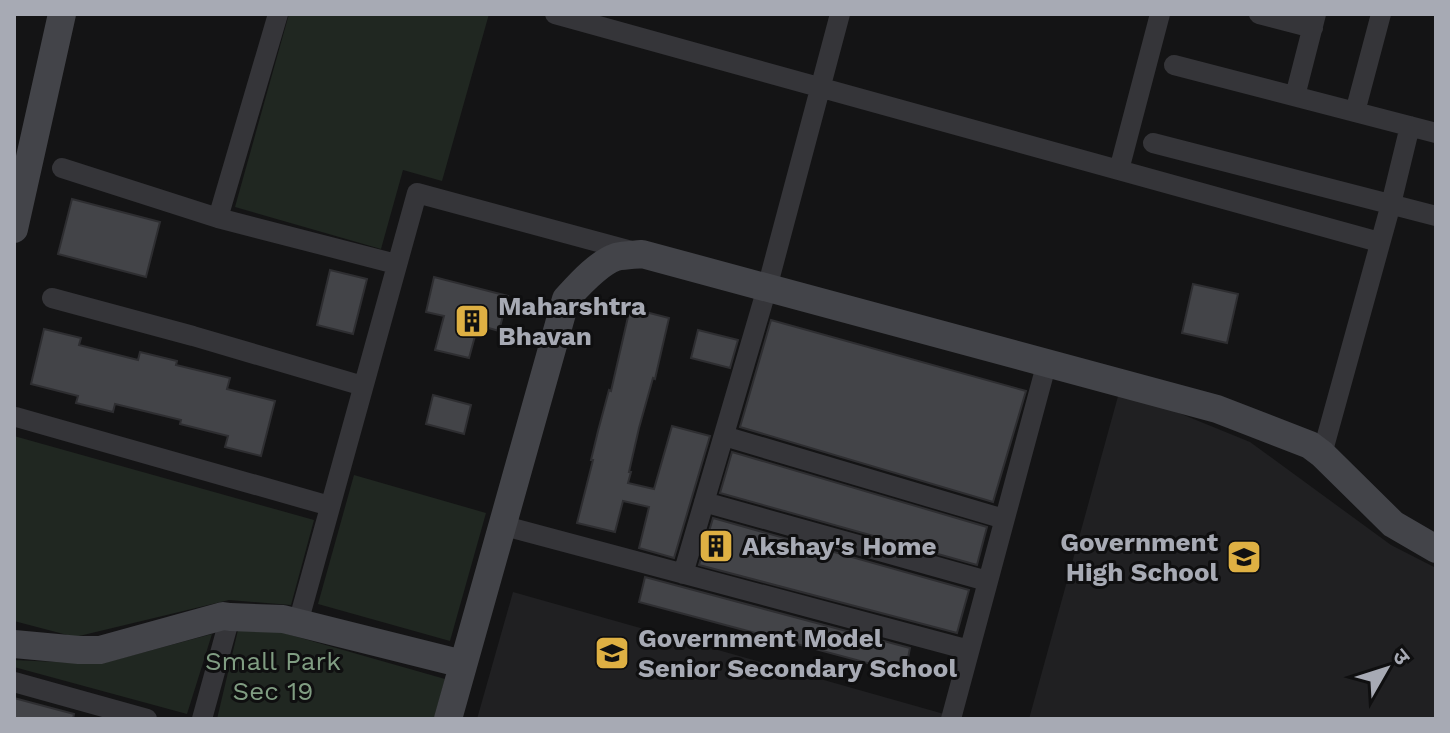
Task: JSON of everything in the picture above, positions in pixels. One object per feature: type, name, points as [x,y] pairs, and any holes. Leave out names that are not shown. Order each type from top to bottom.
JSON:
[{"type":"street","points":[[14,143],[42,14]]},
{"type":"street","points":[[14,229],[62,14]]},
{"type":"street","points":[[218,218],[278,14]]},
{"type":"street","points":[[555,14],[1379,242]]},
{"type":"street","points":[[683,574],[767,288],[840,14]]},
{"type":"street","points":[[1119,170],[1160,14]]},
{"type":"street","points":[[1259,14],[1314,21],[1295,96]]},
{"type":"street","points":[[1355,112],[1381,14]]},
{"type":"street","points":[[1174,65],[1436,133]]},
{"type":"street","points":[[1322,454],[1410,126]]},
{"type":"street","points":[[1153,143],[1436,216]]},
{"type":"street","points":[[62,168],[218,218],[396,264]]},
{"type":"street","points":[[298,623],[417,193],[1217,409],[1310,445],[1393,524],[1436,549]]},
{"type":"street","points":[[448,719],[566,299],[583,281],[612,259],[642,254]]},
{"type":"street","points":[[52,298],[363,386]]},
{"type":"street","points":[[951,719],[1047,362]]},
{"type":"street","points":[[16,417],[330,506]]},
{"type":"street","points":[[724,436],[1004,519]]},
{"type":"street","points":[[704,502],[987,581]]},
{"type":"street","points":[[501,525],[969,650]]},
{"type":"street","points":[[14,644],[100,650],[223,616],[283,619],[463,664]]},
{"type":"street","points":[[202,719],[230,617]]},
{"type":"street","points":[[14,682],[147,719]]},
{"type":"shaded area","name":"Government High School","points":[[1120,389],[1250,442],[1391,545],[1436,568],[1436,719],[1029,719]]},
{"type":"shaded area","name":"Government Model Senior Secondary School","points":[[513,592],[944,714],[942,719],[477,719]]},
{"type":"green space","points":[[289,14],[489,14],[442,181],[403,170],[381,249],[235,207]]},
{"type":"green space","points":[[14,436],[314,520],[291,605],[229,600],[75,637],[14,621]]},
{"type":"green space","points":[[354,475],[486,513],[450,641],[318,604]]},
{"type":"green space","name":"Small Park Sec 19","points":[[238,630],[280,632],[445,679],[434,719],[217,719]]},
{"type":"green space","points":[[212,634],[187,714],[14,667],[14,660],[100,664]]},
{"type":"building","points":[[72,199],[160,222],[146,277],[58,254]]},
{"type":"building","points":[[330,270],[367,279],[353,334],[317,325]]},
{"type":"building","name":"Maharshtra Bhavan","points":[[434,277],[508,296],[499,331],[478,325],[469,358],[435,350],[444,316],[426,312]]},
{"type":"building","points":[[1193,284],[1238,294],[1227,343],[1182,333]]},
{"type":"building","points":[[630,308],[669,318],[655,379],[639,428],[628,483],[654,489],[672,426],[710,436],[674,558],[639,548],[649,507],[623,501],[615,532],[577,523]]},
{"type":"building","points":[[771,320],[1026,391],[993,502],[740,427]]},
{"type":"building","points":[[44,329],[81,338],[79,345],[138,360],[140,352],[177,361],[176,365],[230,378],[227,389],[275,401],[261,456],[225,447],[228,436],[180,424],[181,420],[115,404],[113,412],[76,403],[78,396],[31,384]]},
{"type":"building","points":[[698,330],[738,340],[730,368],[691,358]]},
{"type":"building","points":[[433,395],[471,405],[464,434],[426,424]]},
{"type":"building","points":[[732,452],[987,527],[977,565],[720,493]]},
{"type":"building","points":[[713,518],[969,590],[957,633],[699,565]]},
{"type":"building","points":[[645,577],[910,648],[905,673],[639,602]]},
{"type":"building","points":[[14,698],[74,714],[73,719],[14,719]]},
{"type":"place","name":"Maharshtra Bhavan","points":[[472,321]]},
{"type":"place","name":"Akshay's Home","points":[[716,546]]},
{"type":"place","name":"Government High School","points":[[1244,557]]},
{"type":"place","name":"Government Model Senior Secondary School","points":[[612,653]]}]
